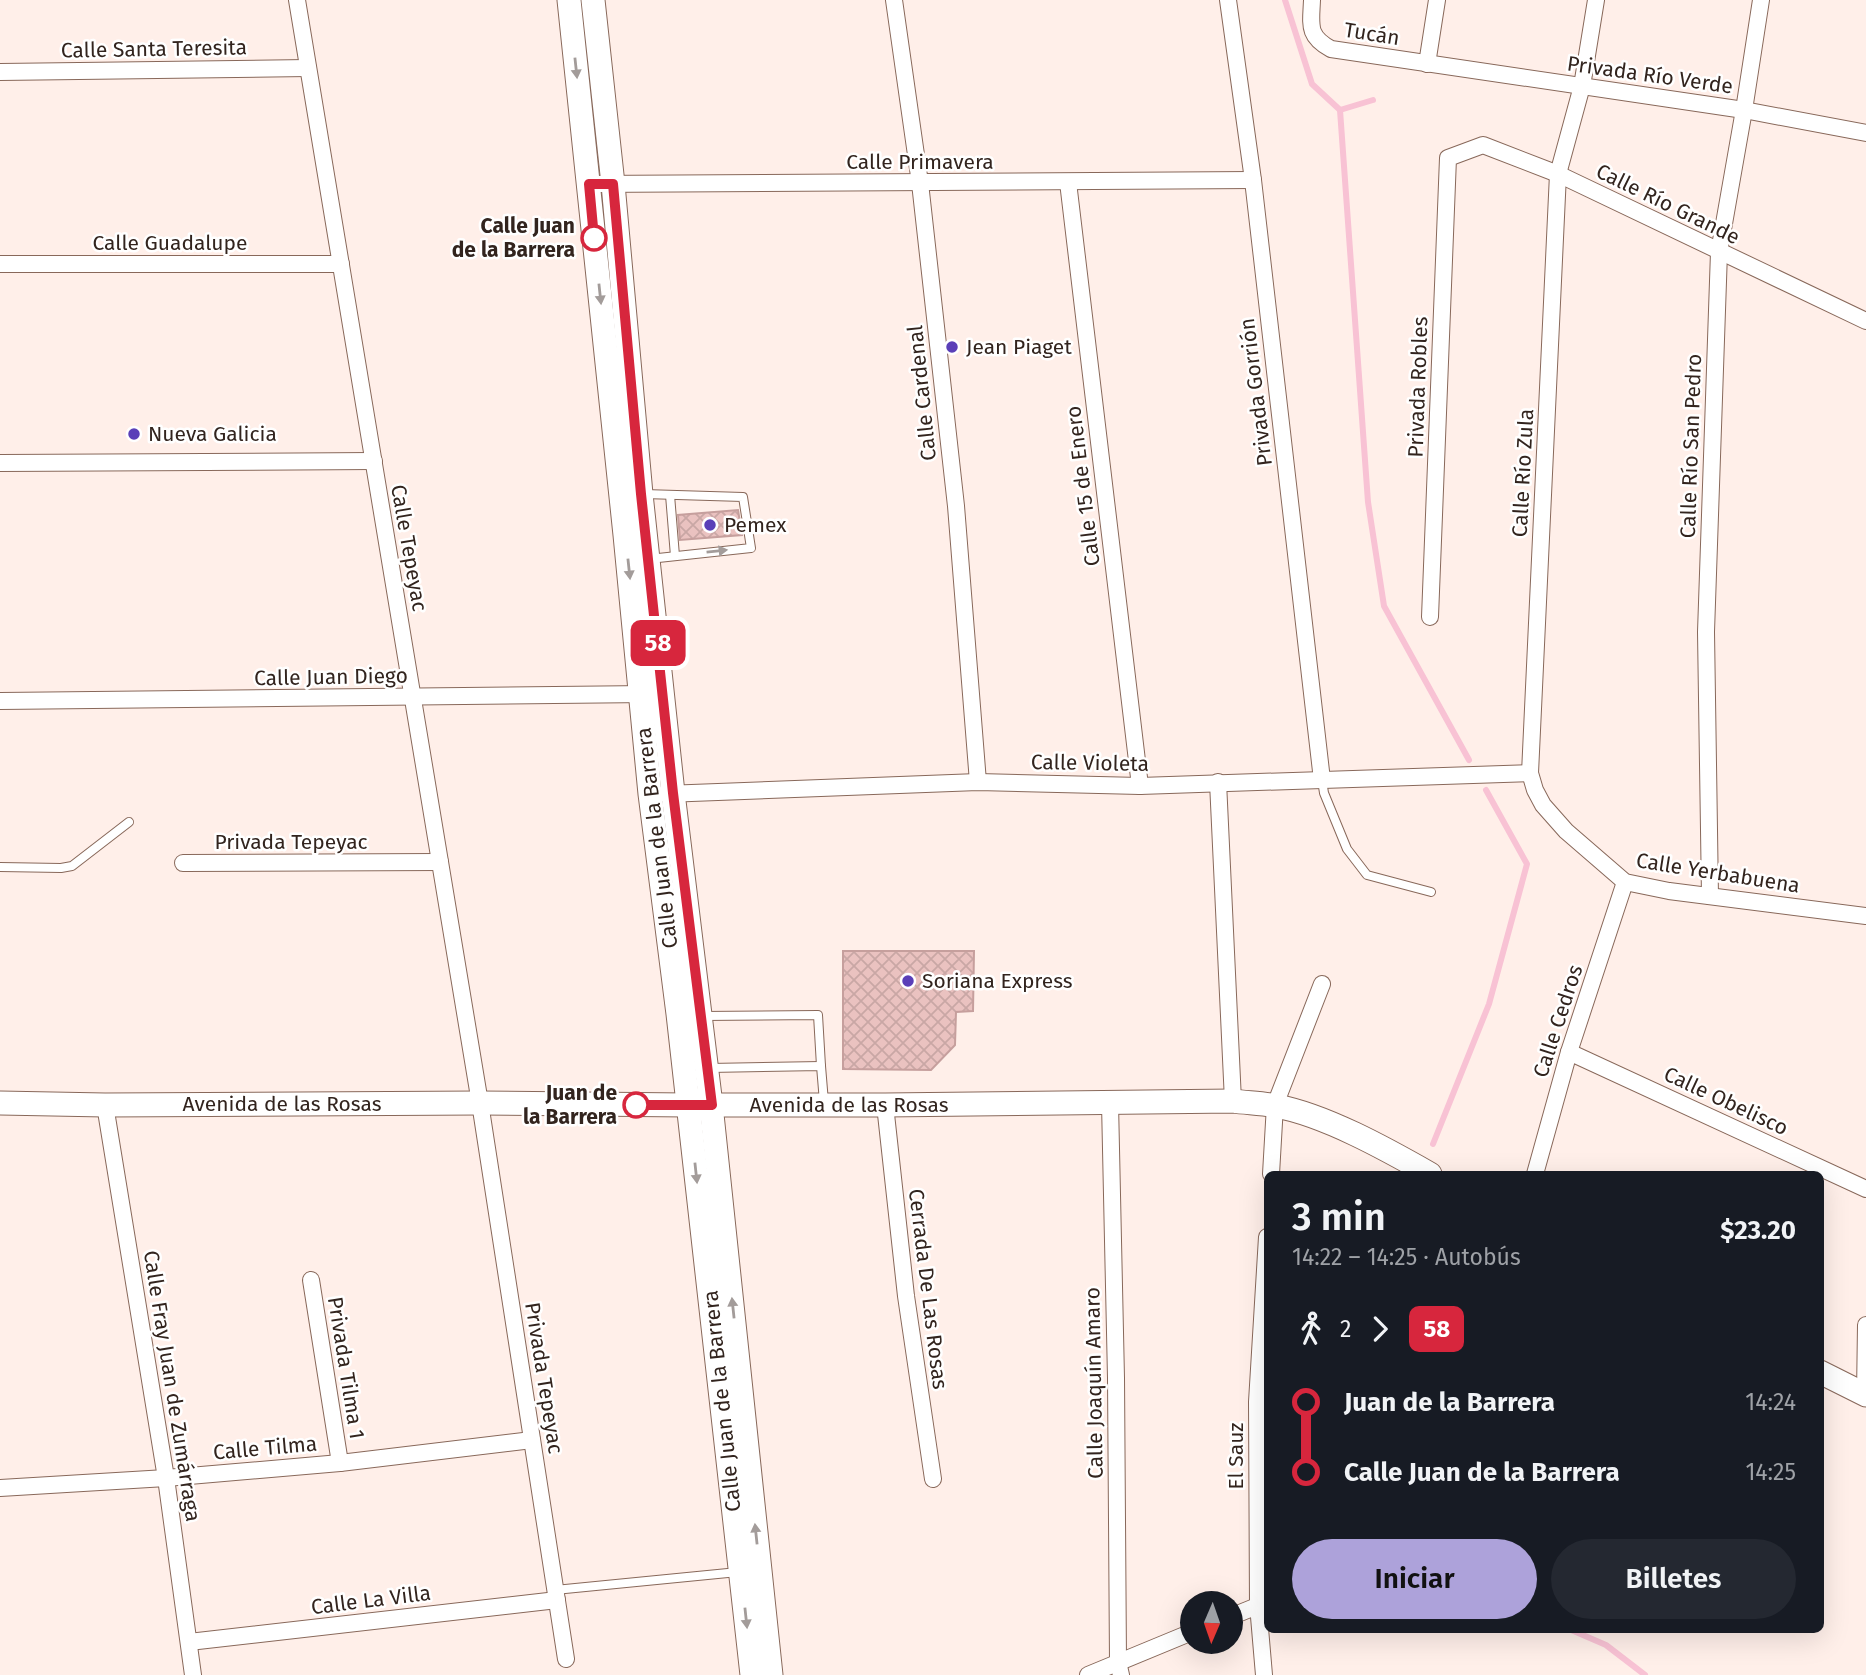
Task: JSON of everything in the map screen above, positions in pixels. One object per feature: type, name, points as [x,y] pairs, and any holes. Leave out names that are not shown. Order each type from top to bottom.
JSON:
[{"type":"main road","name":"Calle Juan de la Barrera","points":[[569,0],[589,184],[635,535],[661,794],[695,1069],[688,1105],[752,1675]]},
{"type":"main road","name":"Calle Juan de la Barrera","points":[[593,0],[613,184],[641,494],[635,535],[649,559],[652,693]]},
{"type":"main road","name":"Calle Juan de la Barrera","points":[[695,1069],[712,1105],[771,1675]]},
{"type":"main road","name":"Avenida de las Rosas","points":[[0,1103],[885,1105],[1233,1101],[1275,1105],[1338,1126],[1424,1171]]},
{"type":"main road","points":[[1824,1374],[1865,1394]]},
{"type":"street","name":"Calle Tepeyac","points":[[297,0],[480,1103]]},
{"type":"street","name":"Calle Cardenal","points":[[894,0],[920,183],[956,506],[978,782]]},
{"type":"street","name":"Privada Gorrión","points":[[1228,0],[1252,180],[1322,780]]},
{"type":"street","name":"Tucán","points":[[1312,0],[1311,28],[1314,37],[1331,49],[1427,64]]},
{"type":"street","points":[[1427,64],[1437,0]]},
{"type":"street","name":"Calle Río Zula","points":[[1530,773],[1558,174],[1582,86],[1596,0]]},
{"type":"street","name":"Calle Río San Pedro","points":[[1710,896],[1706,632],[1719,252],[1761,0]]},
{"type":"street","name":"Privada Río Verde","points":[[1427,64],[1744,110],[1866,133]]},
{"type":"street","name":"Calle Santa Teresita","points":[[0,72],[309,68]]},
{"type":"street","name":"Calle Río Grande","points":[[1448,158],[1483,145],[1558,174],[1866,320]]},
{"type":"street","name":"Privada Robles","points":[[1430,617],[1448,158]]},
{"type":"street","name":"Calle Primavera","points":[[589,184],[1252,180]]},
{"type":"street","name":"Calle 15 de Enero","points":[[1068,181],[1140,786]]},
{"type":"street","name":"Calle Guadalupe","points":[[0,264],[341,264]]},
{"type":"street","points":[[0,463],[373,461]]},
{"type":"street","name":"Calle Juan Diego","points":[[0,701],[652,693]]},
{"type":"street","name":"Calle Violeta","points":[[661,794],[978,782],[1140,786],[1530,773]]},
{"type":"street","name":"Calle Yerbabuena","points":[[1530,773],[1543,805],[1566,831],[1625,882],[1669,891],[1866,916]]},
{"type":"street","points":[[1218,782],[1233,1101]]},
{"type":"street","name":"Privada Tepeyac","points":[[183,863],[440,862]]},
{"type":"street","name":"Calle Cedros","points":[[1536,1171],[1569,1052],[1625,882]]},
{"type":"street","points":[[1271,1171],[1275,1105],[1322,984]]},
{"type":"street","name":"Calle Obelisco","points":[[1569,1052],[1866,1189]]},
{"type":"street","name":"Privada Tepeyac","points":[[480,1103],[566,1660]]},
{"type":"street","name":"Calle Joaquín Amaro","points":[[1110,1103],[1119,1669]]},
{"type":"street","name":"Calle Fray Juan de Zumárraga","points":[[105,1105],[166,1478],[193,1675]]},
{"type":"street","name":"Cerrada De Las Rosas","points":[[885,1105],[906,1296],[933,1479]]},
{"type":"street","name":"Privada Tilma 1","points":[[311,1280],[340,1463]]},
{"type":"street","name":"El Sauz","points":[[1264,1286],[1257,1402],[1264,1675]]},
{"type":"street","points":[[1865,1394],[1866,1325]]},
{"type":"street","name":"Calle Tilma","points":[[0,1488],[166,1478],[340,1463],[532,1440]]},
{"type":"street","name":"Calle La Villa","points":[[189,1642],[556,1595]]},
{"type":"street","points":[[1243,1612],[1263,1604]]},
{"type":"street","points":[[1088,1675],[1119,1669],[1180,1638]]},
{"type":"lane","points":[[641,494],[743,497],[751,548],[649,559]]},
{"type":"lane","points":[[670,495],[675,556]]},
{"type":"lane","points":[[1322,780],[1324,793],[1347,849],[1367,875],[1432,892]]},
{"type":"lane","points":[[0,867],[72,866],[129,822]]},
{"type":"lane","points":[[689,1015],[818,1014],[824,1105]]},
{"type":"lane","points":[[695,1069],[821,1066]]},
{"type":"lane","name":"Calle La Villa","points":[[556,1595],[741,1572]]},
{"type":"building","name":"Pemex","points":[[738,510],[742,535],[680,540],[678,515]]},
{"type":"building","name":"Soriana Express","points":[[843,951],[974,951],[973,1011],[956,1012],[955,1045],[931,1070],[843,1069]]},
{"type":"waterway","points":[[1285,0],[1312,84],[1340,110],[1368,502],[1384,606],[1469,760]]},
{"type":"waterway","points":[[1340,110],[1373,100]]},
{"type":"waterway","points":[[1433,1144],[1489,1004],[1527,864],[1486,790]]},
{"type":"waterway","points":[[1578,1633],[1606,1645],[1645,1675]]},
{"type":"bus line","name":"58","points":[[594,238],[589,184],[613,184],[641,494],[673,793],[712,1105],[636,1105]]},
{"type":"place","name":"Calle Juan de la Barrera","points":[[594,238]]},
{"type":"place","name":"Jean Piaget","points":[[952,347]]},
{"type":"place","name":"Nueva Galicia","points":[[134,434]]},
{"type":"place","name":"Pemex","points":[[710,525]]},
{"type":"place","name":"Soriana Express","points":[[908,981]]},
{"type":"place","name":"Juan de la Barrera","points":[[636,1105]]}]
